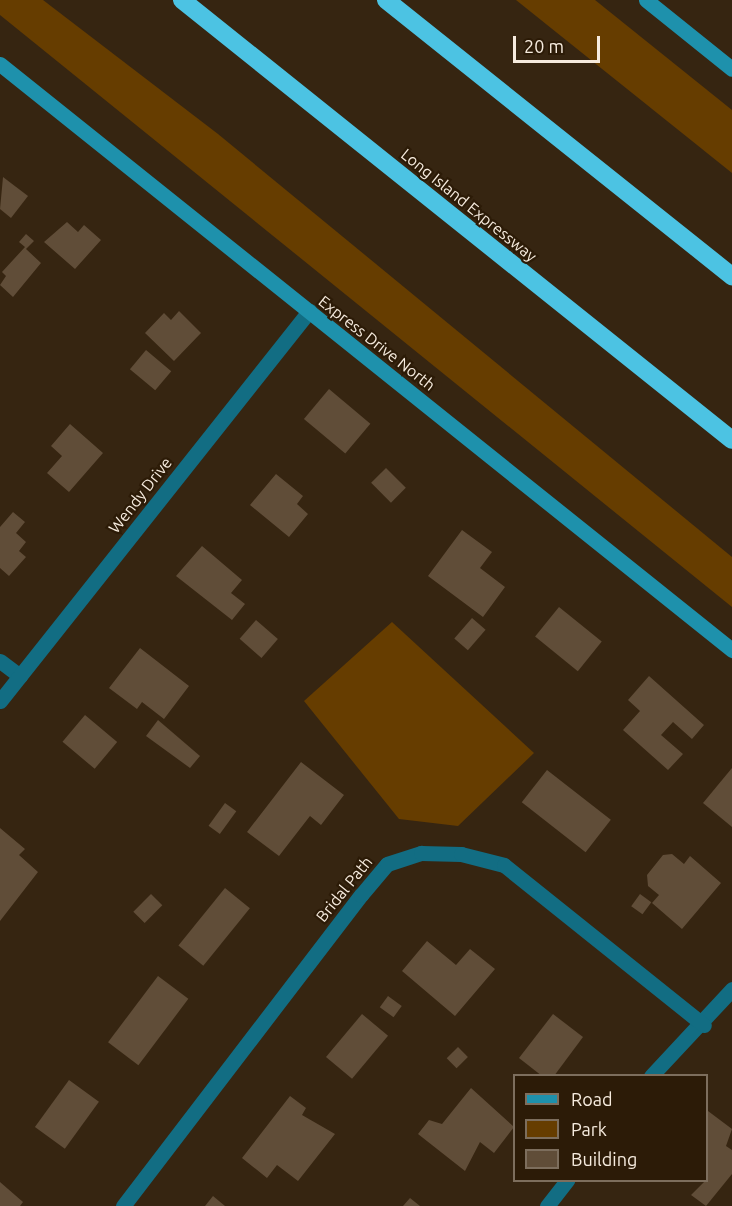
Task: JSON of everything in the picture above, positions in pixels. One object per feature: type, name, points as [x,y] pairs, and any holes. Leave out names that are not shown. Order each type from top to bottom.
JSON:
[{"type":"highway","name":"Long Island Expressway","points":[[182,0],[732,440]]},
{"type":"highway","points":[[386,0],[732,276]]},
{"type":"main road","points":[[646,0],[732,69]]},
{"type":"main road","name":"Express Drive North","points":[[0,64],[732,650]]},
{"type":"street","name":"Wendy Drive","points":[[0,701],[309,311]]},
{"type":"street","points":[[0,661],[20,676]]},
{"type":"street","name":"Bridal Path","points":[[123,1206],[387,864],[421,853],[461,854],[504,865],[704,1024]]},
{"type":"street","points":[[653,1074],[704,1024],[732,989]]},
{"type":"street","points":[[547,1206],[565,1182]]},
{"type":"green space","points":[[0,0],[43,0],[218,134],[732,557],[732,607],[0,15]]},
{"type":"green space","points":[[516,0],[595,0],[732,110],[732,173]]},
{"type":"green space","points":[[392,622],[534,753],[458,826],[399,819],[304,701]]},
{"type":"building","points":[[3,177],[28,196],[11,218],[0,209]]},
{"type":"building","points":[[67,222],[78,232],[84,225],[101,240],[75,269],[44,242]]},
{"type":"building","points":[[26,234],[34,241],[26,249],[41,263],[13,297],[0,285],[6,276],[2,272],[25,247],[19,242]]},
{"type":"building","points":[[179,311],[201,333],[174,361],[145,333],[164,313],[171,320]]},
{"type":"building","points":[[146,350],[171,371],[155,390],[130,369]]},
{"type":"building","points":[[329,389],[370,424],[345,454],[304,419]]},
{"type":"building","points":[[70,424],[103,453],[69,492],[47,473],[62,456],[51,446]]},
{"type":"building","points":[[386,468],[406,488],[391,503],[371,483]]},
{"type":"building","points":[[276,474],[303,496],[297,504],[308,514],[289,537],[250,505]]},
{"type":"building","points":[[13,512],[25,522],[16,533],[26,542],[19,551],[26,557],[9,576],[0,568],[0,527]]},
{"type":"building","points":[[462,530],[492,552],[480,568],[505,587],[483,617],[428,576]]},
{"type":"building","points":[[202,546],[242,580],[231,593],[245,604],[232,620],[176,576]]},
{"type":"building","points":[[559,607],[602,642],[578,671],[535,637]]},
{"type":"building","points":[[472,618],[486,630],[468,650],[454,638]]},
{"type":"building","points":[[256,620],[278,639],[261,658],[240,639]]},
{"type":"building","points":[[140,648],[189,686],[164,719],[142,702],[137,709],[109,688]]},
{"type":"building","points":[[649,676],[704,725],[692,739],[673,722],[661,735],[683,754],[668,770],[623,730],[640,711],[628,700]]},
{"type":"building","points":[[85,715],[117,742],[95,769],[63,742]]},
{"type":"building","points":[[158,720],[200,756],[190,768],[146,736]]},
{"type":"building","points":[[301,762],[344,795],[321,825],[310,816],[279,856],[247,832]]},
{"type":"building","points":[[732,768],[732,827],[703,803]]},
{"type":"building","points":[[547,770],[611,820],[586,852],[522,802]]},
{"type":"building","points":[[225,803],[236,811],[220,834],[209,826]]},
{"type":"building","points":[[0,828],[25,849],[19,855],[38,872],[0,921]]},
{"type":"building","points":[[672,854],[684,864],[690,856],[721,883],[682,929],[652,903],[659,895],[648,886],[647,875],[663,855]]},
{"type":"building","points":[[225,888],[250,908],[203,966],[178,946]]},
{"type":"building","points":[[151,894],[162,905],[145,923],[133,912]]},
{"type":"building","points":[[640,894],[651,902],[643,914],[631,906]]},
{"type":"building","points":[[427,941],[456,965],[470,949],[495,969],[455,1016],[402,971]]},
{"type":"building","points":[[158,976],[188,999],[138,1065],[108,1042]]},
{"type":"building","points":[[388,996],[402,1006],[394,1017],[380,1007]]},
{"type":"building","points":[[362,1014],[388,1036],[352,1079],[326,1057]]},
{"type":"building","points":[[553,1014],[583,1037],[555,1074],[539,1074],[519,1058]]},
{"type":"building","points":[[458,1047],[468,1057],[457,1068],[447,1058]]},
{"type":"building","points":[[69,1080],[99,1102],[65,1149],[35,1127]]},
{"type":"building","points":[[471,1088],[513,1128],[494,1153],[480,1142],[465,1171],[418,1134],[429,1120],[442,1124]]},
{"type":"building","points":[[290,1096],[306,1108],[302,1115],[335,1134],[298,1181],[277,1165],[267,1178],[242,1158]]},
{"type":"building","points":[[708,1111],[732,1129],[726,1146],[732,1150],[732,1174],[706,1206],[691,1195],[704,1182],[708,1182]]},
{"type":"building","points":[[0,1182],[23,1202],[20,1206],[0,1206]]},
{"type":"building","points":[[213,1196],[225,1206],[205,1206]]},
{"type":"building","points":[[410,1198],[420,1206],[403,1206]]}]
